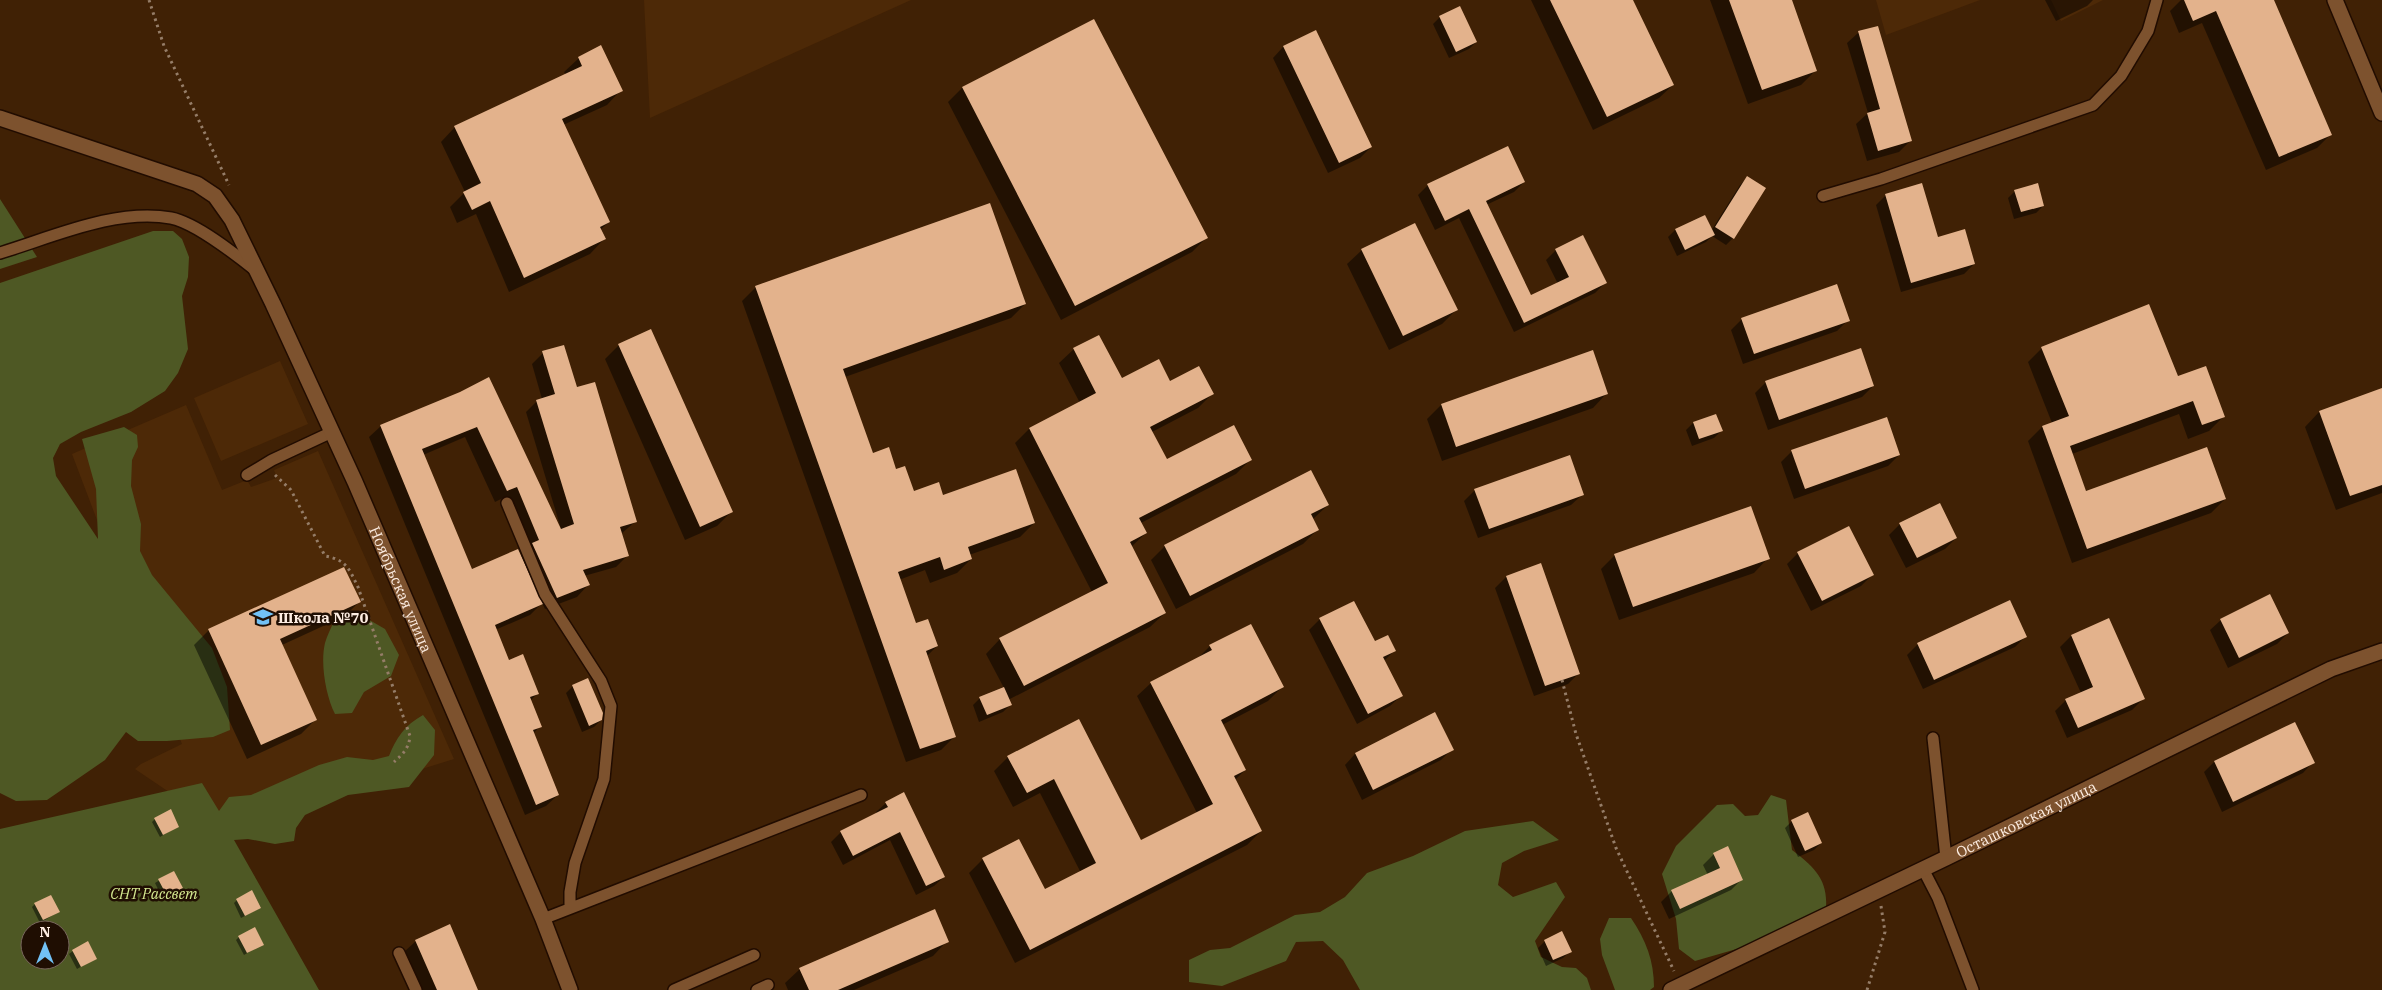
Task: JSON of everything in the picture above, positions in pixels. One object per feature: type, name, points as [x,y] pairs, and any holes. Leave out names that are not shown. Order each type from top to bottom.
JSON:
[{"type":"street","points":[[2335,0],[2382,113]]},
{"type":"street","name":"Ноябрьская улица","points":[[0,118],[197,184],[215,196],[232,220],[332,432],[543,919],[570,990]]},
{"type":"street","name":"Осташковская улица","points":[[1676,988],[2331,669],[2382,651]]},
{"type":"lane","points":[[1823,196],[1881,179],[2093,105],[2121,76],[2148,31],[2157,0]]},
{"type":"lane","points":[[0,253],[106,221],[138,215],[173,219],[207,236],[239,257],[258,274]]},
{"type":"lane","points":[[247,475],[332,432]]},
{"type":"lane","points":[[507,503],[545,594],[601,681],[611,706],[604,778],[575,863],[570,892],[570,908]]},
{"type":"lane","points":[[1933,738],[1946,858]]},
{"type":"lane","points":[[543,919],[861,795]]},
{"type":"lane","points":[[1923,869],[1938,898],[1973,990]]},
{"type":"lane","points":[[399,953],[416,990]]},
{"type":"lane","points":[[674,990],[754,955]]},
{"type":"lane","points":[[757,990],[768,985]]},
{"type":"path","points":[[149,0],[164,46],[220,168],[234,193]]},
{"type":"path","points":[[264,465],[291,490],[325,556],[337,558],[347,565],[358,587],[410,736],[409,745],[394,762]]},
{"type":"path","points":[[1562,680],[1576,734],[1616,848],[1676,988]]},
{"type":"path","points":[[1868,990],[1885,932],[1877,891]]},
{"type":"shaded area","points":[[644,0],[911,0],[650,118]]},
{"type":"shaded area","points":[[1876,0],[1980,0],[1886,35]]},
{"type":"shaded area","points":[[2051,0],[2103,0],[2061,21]]},
{"type":"shaded area","points":[[280,361],[308,424],[221,461],[194,398]]},
{"type":"shaded area","name":"Школа №70","points":[[186,405],[222,490],[247,480],[251,487],[277,478],[274,470],[318,451],[454,759],[220,832],[200,813],[135,769],[141,764],[182,744],[72,454]]},
{"type":"green space","points":[[0,199],[37,257],[0,269]]},
{"type":"green space","points":[[153,231],[173,231],[182,239],[189,257],[188,277],[182,296],[188,349],[178,373],[165,391],[131,412],[81,432],[60,444],[53,458],[56,476],[98,539],[96,489],[82,439],[124,427],[137,435],[138,447],[132,460],[131,486],[141,524],[140,551],[152,575],[212,648],[227,687],[230,730],[213,737],[167,741],[138,741],[126,732],[105,760],[47,800],[16,801],[0,793],[0,283]]},
{"type":"green space","points":[[366,618],[385,629],[399,655],[391,676],[364,692],[352,713],[335,714],[325,680],[323,660],[326,640],[334,621]]},
{"type":"green space","name":"СНТ Рассвет","points":[[423,715],[435,730],[434,755],[409,787],[348,795],[305,815],[296,828],[294,841],[275,844],[248,839],[234,840],[319,990],[0,990],[0,829],[202,783],[219,811],[229,797],[251,795],[319,765],[347,757],[373,760],[389,756],[402,732]]},
{"type":"green space","points":[[1771,795],[1786,800],[1792,850],[1818,874],[1826,897],[1826,907],[1747,946],[1695,961],[1679,949],[1676,919],[1662,874],[1676,846],[1717,805],[1733,804],[1745,816],[1758,815]]},
{"type":"green space","points":[[1533,821],[1559,840],[1524,851],[1502,863],[1498,885],[1513,897],[1556,882],[1565,897],[1535,941],[1541,957],[1562,967],[1576,968],[1587,978],[1591,990],[1360,990],[1343,960],[1323,941],[1296,942],[1286,961],[1222,986],[1189,982],[1189,960],[1210,950],[1230,948],[1295,915],[1320,912],[1345,897],[1367,873],[1413,856],[1465,831]]},
{"type":"green space","points":[[1609,918],[1631,918],[1636,926],[1645,943],[1653,968],[1654,987],[1650,990],[1615,990],[1602,955],[1600,939]]},
{"type":"building","points":[[1550,0],[1633,0],[1674,85],[1607,117]]},
{"type":"building","points":[[1729,0],[1792,0],[1817,71],[1762,90]]},
{"type":"building","points":[[2184,0],[2274,0],[2332,135],[2279,157],[2216,11],[2193,21]]},
{"type":"building","points":[[1460,6],[1477,42],[1456,52],[1439,16]]},
{"type":"building","points":[[1094,19],[1208,238],[1075,306],[962,87]]},
{"type":"building","points":[[1878,26],[1912,141],[1878,151],[1867,113],[1880,109],[1858,31]]},
{"type":"building","points":[[1316,30],[1372,147],[1339,163],[1283,46]]},
{"type":"building","points":[[601,45],[623,91],[562,119],[610,222],[600,227],[606,239],[524,278],[490,201],[472,210],[463,192],[481,183],[454,126],[582,66],[578,57]]},
{"type":"building","points":[[1508,146],[1525,182],[1486,201],[1531,295],[1569,277],[1555,249],[1583,235],[1607,283],[1524,323],[1469,209],[1445,221],[1427,184]]},
{"type":"building","points":[[1747,176],[1766,188],[1734,239],[1715,227]]},
{"type":"building","points":[[1922,183],[1938,237],[1965,229],[1975,264],[1911,283],[1885,194]]},
{"type":"building","points":[[2038,183],[2044,206],[2021,212],[2014,190]]},
{"type":"building","points":[[990,203],[1026,304],[843,369],[873,453],[889,447],[896,469],[905,466],[914,491],[939,482],[943,495],[1016,469],[1035,523],[968,547],[972,559],[944,570],[940,557],[898,572],[916,623],[928,619],[938,646],[926,651],[956,737],[920,749],[755,286]]},
{"type":"building","points":[[1705,215],[1715,235],[1685,250],[1675,229]]},
{"type":"building","points":[[1415,223],[1458,310],[1403,336],[1361,249]]},
{"type":"building","points":[[1837,284],[1850,321],[1754,354],[1741,318]]},
{"type":"building","points":[[2149,304],[2178,376],[2206,366],[2225,417],[2202,425],[2193,401],[2070,446],[2086,491],[2207,447],[2226,499],[2087,549],[2042,426],[2069,416],[2041,347]]},
{"type":"building","points":[[651,329],[733,512],[700,527],[618,344]]},
{"type":"building","points":[[1099,335],[1122,378],[1159,359],[1170,381],[1199,366],[1214,394],[1150,427],[1167,459],[1234,425],[1252,460],[1139,518],[1147,533],[1130,542],[1166,613],[1024,686],[999,638],[1108,583],[1029,428],[1096,393],[1073,348]]},
{"type":"building","points":[[564,345],[577,387],[595,382],[637,522],[620,527],[629,556],[583,570],[590,585],[557,598],[532,543],[539,540],[517,487],[507,491],[477,427],[422,449],[472,569],[518,549],[543,604],[495,625],[509,660],[523,654],[539,694],[530,697],[542,727],[533,730],[559,795],[536,805],[380,425],[460,392],[489,377],[561,529],[574,524],[536,400],[555,394],[542,351]]},
{"type":"building","points":[[1861,348],[1874,386],[1779,420],[1765,381]]},
{"type":"building","points":[[1593,350],[1608,394],[1456,447],[1441,404]]},
{"type":"building","points":[[2382,388],[2382,485],[2350,496],[2319,411]]},
{"type":"building","points":[[1716,414],[1723,431],[1699,439],[1693,422]]},
{"type":"building","points":[[1887,417],[1900,455],[1805,489],[1791,450]]},
{"type":"building","points":[[1570,455],[1584,495],[1489,529],[1474,489]]},
{"type":"building","points":[[1311,470],[1329,505],[1311,514],[1319,530],[1190,596],[1164,545]]},
{"type":"building","points":[[1940,503],[1957,538],[1917,558],[1899,523]]},
{"type":"building","points":[[1751,506],[1770,559],[1633,607],[1614,554]]},
{"type":"building","points":[[1849,526],[1874,575],[1822,601],[1797,552]]},
{"type":"building","points":[[1541,563],[1580,674],[1545,686],[1506,576]]},
{"type":"building","name":"Школа №70","points":[[344,567],[361,602],[280,639],[317,720],[261,745],[208,629]]},
{"type":"building","points":[[2270,594],[2289,633],[2239,658],[2220,619]]},
{"type":"building","points":[[2010,600],[2027,637],[1934,680],[1917,643]]},
{"type":"building","points":[[1354,601],[1375,641],[1388,635],[1396,651],[1383,657],[1403,696],[1368,714],[1319,618]]},
{"type":"building","points":[[2109,618],[2145,699],[2078,728],[2065,699],[2093,687],[2071,635]]},
{"type":"building","points":[[1251,624],[1284,687],[1221,720],[1246,770],[1234,776],[1262,831],[1030,950],[982,858],[1019,839],[1045,889],[1096,863],[1054,779],[1027,793],[1007,756],[1079,719],[1141,840],[1213,804],[1150,682],[1212,650],[1209,645]]},
{"type":"building","points":[[588,678],[603,713],[602,720],[589,726],[572,685]]},
{"type":"building","points":[[1004,687],[1012,705],[987,715],[979,697]]},
{"type":"building","points":[[1435,712],[1454,750],[1373,790],[1355,753]]},
{"type":"building","points":[[2295,722],[2315,763],[2233,802],[2214,761]]},
{"type":"building","points":[[904,792],[945,877],[926,886],[900,832],[853,856],[840,831],[888,807],[885,802]]},
{"type":"building","points":[[171,809],[179,827],[163,835],[154,818]]},
{"type":"building","points":[[1808,812],[1822,843],[1805,851],[1791,820]]},
{"type":"building","points":[[1728,846],[1743,880],[1680,909],[1671,890],[1720,868],[1713,853]]},
{"type":"building","points":[[174,871],[183,888],[167,896],[158,879]]},
{"type":"building","points":[[252,890],[261,908],[245,916],[236,899]]},
{"type":"building","points":[[51,895],[60,912],[43,920],[34,903]]},
{"type":"building","points":[[935,909],[949,942],[838,990],[809,990],[799,968]]},
{"type":"building","points":[[450,924],[478,990],[437,990],[415,940]]},
{"type":"building","points":[[255,927],[264,945],[247,953],[238,936]]},
{"type":"building","points":[[1562,931],[1572,952],[1553,960],[1544,940]]},
{"type":"building","points":[[88,941],[97,959],[81,967],[72,950]]},
{"type":"place","name":"Школа №70","points":[[263,617]]}]
